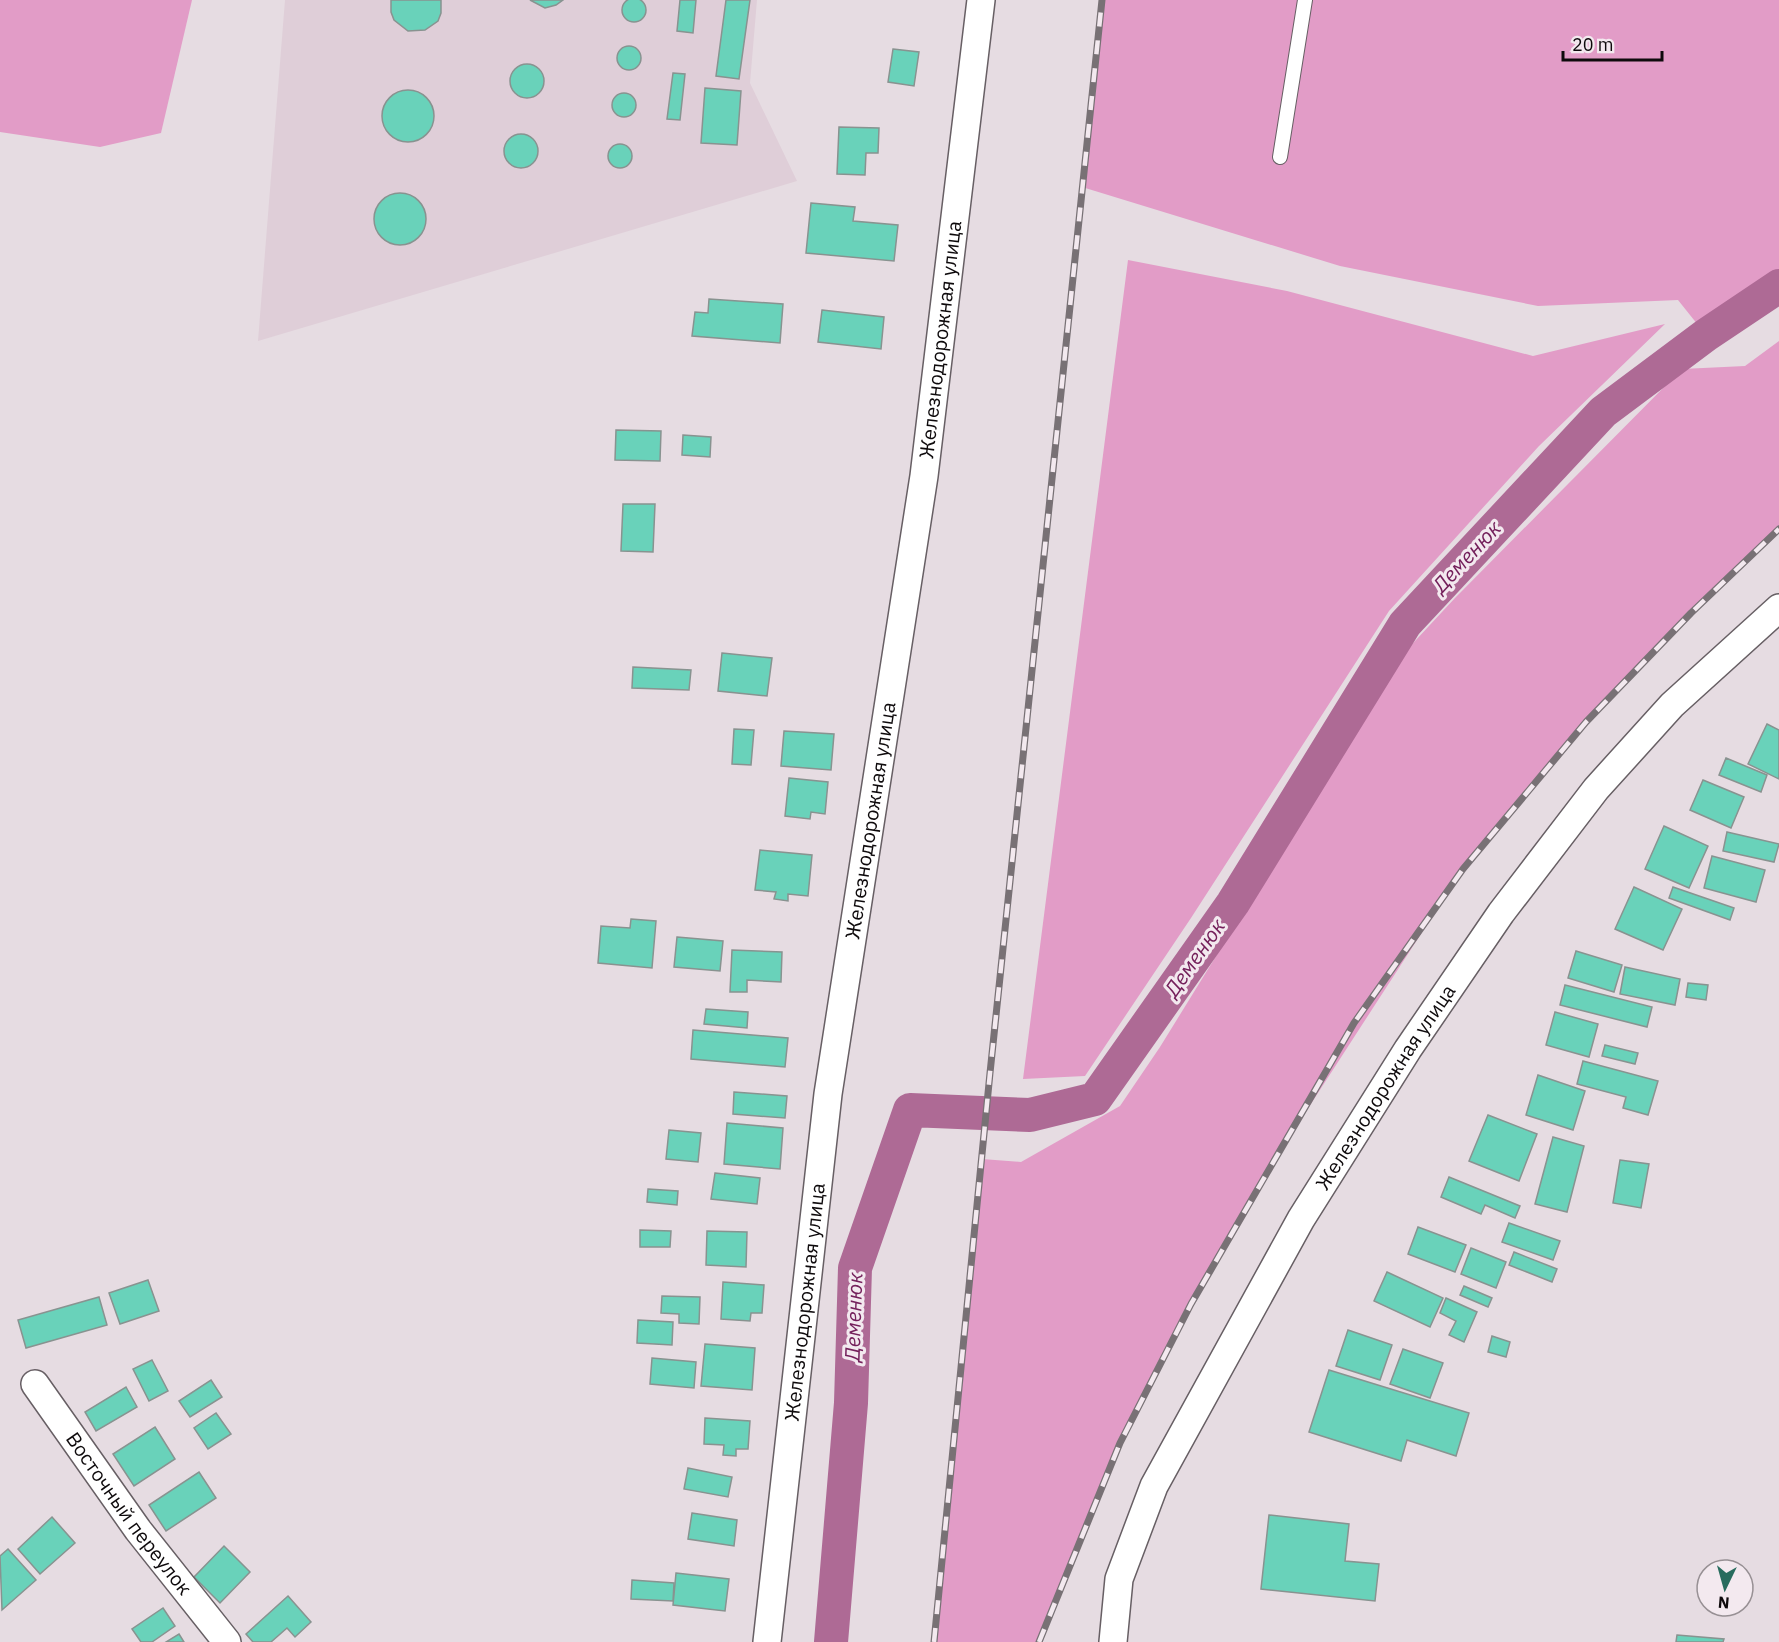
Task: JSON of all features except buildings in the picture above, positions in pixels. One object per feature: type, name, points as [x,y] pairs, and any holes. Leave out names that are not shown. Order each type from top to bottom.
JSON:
[{"type":"street","name":"Железнодорожная улица","points":[[767,1642],[828,1094],[924,476],[981,0]]},
{"type":"street","name":"Железнодорожная улица","points":[[1113,1642],[1119,1579],[1154,1486],[1301,1219],[1408,1049],[1501,914],[1596,789],[1672,705],[1779,608]]},
{"type":"street","name":"Восточный переулок","points":[[35,1384],[138,1530],[227,1642]]},
{"type":"lane","points":[[1280,157],[1305,0]]},
{"type":"shaded area","points":[[0,0],[192,0],[161,133],[100,147],[0,132]]},
{"type":"shaded area","points":[[285,0],[757,0],[750,83],[797,181],[258,341]]},
{"type":"shaded area","points":[[1102,0],[1779,0],[1779,286],[1706,335],[1678,300],[1538,306],[1340,266],[1082,187]]},
{"type":"shaded area","points":[[1128,260],[1287,291],[1533,356],[1665,324],[1539,446],[1389,611],[1191,918],[1085,1076],[1023,1079]]},
{"type":"shaded area","points":[[1779,341],[1779,529],[1691,613],[1586,722],[1463,869],[1268,1170],[1191,1304],[1120,1443],[1039,1642],[934,1642],[982,1159],[1021,1162],[1120,1106],[1160,1047],[1402,655],[1455,598],[1682,369],[1745,366]]},
{"type":"waterway","name":"Деменюк","points":[[831,1642],[851,1403],[855,1268],[910,1110],[1030,1115],[1095,1099],[1233,903],[1405,624],[1603,412],[1706,335],[1779,286]]},
{"type":"railway","points":[[934,1642],[990,1073],[1102,0]]},
{"type":"railway","points":[[1039,1642],[1120,1443],[1191,1304],[1354,1023],[1463,869],[1586,722],[1691,613],[1779,529]]}]
